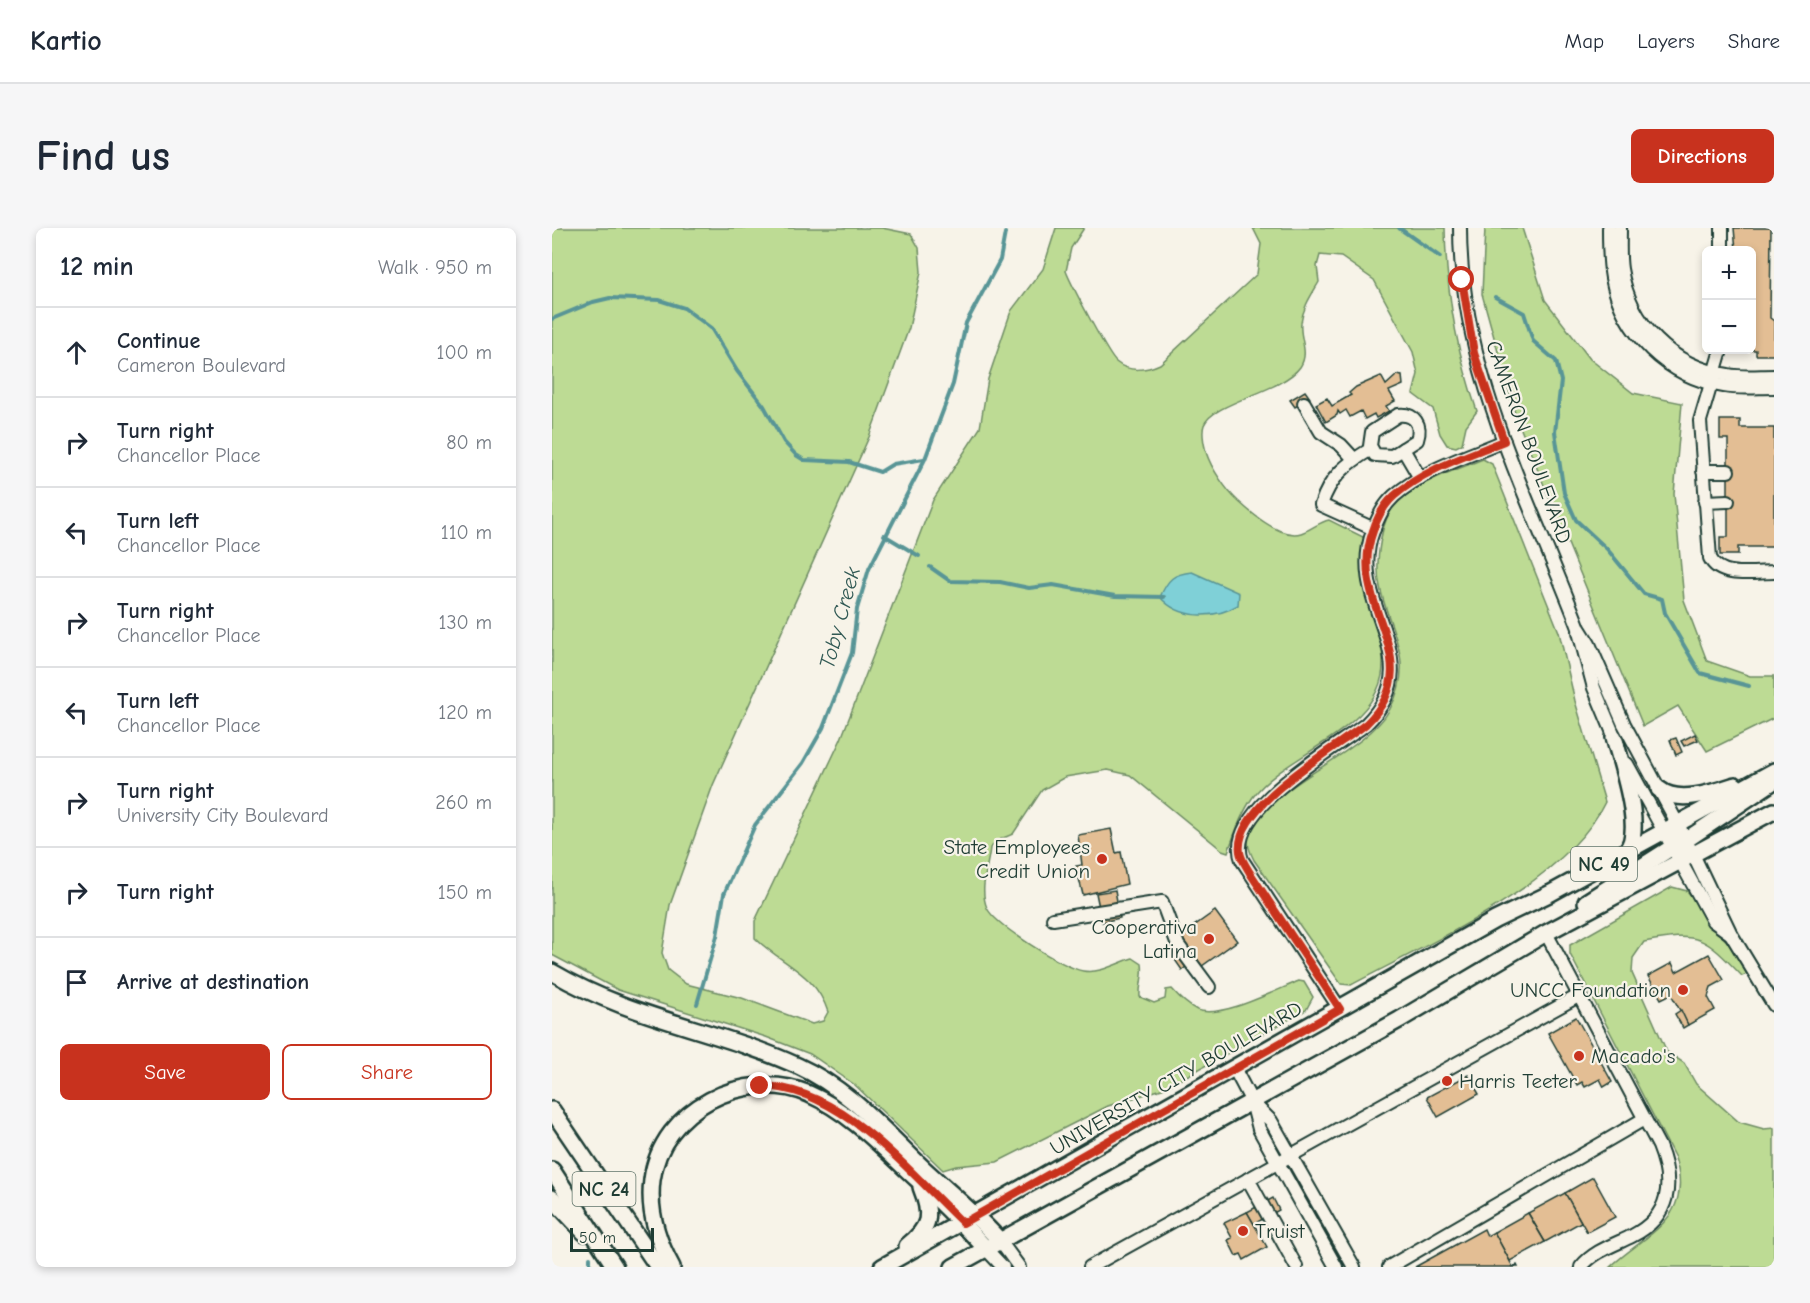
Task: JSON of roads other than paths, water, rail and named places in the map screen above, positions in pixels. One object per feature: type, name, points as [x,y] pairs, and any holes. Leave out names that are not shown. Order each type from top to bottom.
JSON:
[{"type":"main road","name":"NC 49","points":[[1614,738],[1634,831],[1631,845],[1622,854]]},
{"type":"main road","name":"UNIVERSITY CITY BOULEVARD","points":[[882,1267],[1494,920],[1551,893],[1774,771]]},
{"type":"main road","points":[[1659,789],[1672,796],[1696,795],[1725,788],[1774,771]]},
{"type":"main road","points":[[1687,858],[1678,849],[1686,840],[1774,781]]},
{"type":"main road","name":"NC 49","points":[[953,1267],[1252,1102],[1546,933],[1774,810]]},
{"type":"main road","points":[[1546,933],[1570,912],[1671,847],[1678,838],[1678,824]]},
{"type":"main road","points":[[552,972],[642,1015],[777,1058],[820,1077],[855,1101],[924,1169],[977,1214],[1000,1241]]},
{"type":"main road","points":[[672,1267],[661,1246],[652,1213],[654,1172],[664,1144],[682,1121],[704,1103],[721,1094],[760,1086],[780,1087],[808,1094],[842,1113],[963,1223],[986,1249]]},
{"type":"main road","name":"NC 24","points":[[552,1110],[658,1267]]},
{"type":"main road","name":"NC 24","points":[[552,1170],[599,1246],[615,1267]]},
{"type":"main road","points":[[882,1267],[924,1230],[929,1211],[918,1181]]},
{"type":"main road","points":[[552,1198],[599,1246]]},
{"type":"street","name":"CAMERON BOULEVARD","points":[[1460,228],[1462,280],[1474,353],[1504,441],[1579,628],[1589,644],[1624,724],[1686,840]]},
{"type":"street","points":[[1609,228],[1613,283],[1631,326],[1646,345],[1666,363],[1737,387],[1774,387]]},
{"type":"street","points":[[1620,228],[1624,282],[1642,322],[1658,343],[1713,378],[1774,376]]},
{"type":"street","points":[[1722,228],[1722,246]]},
{"type":"street","points":[[1720,354],[1700,421],[1709,554],[1715,566],[1728,572],[1774,572]]},
{"type":"street","points":[[1304,403],[1321,432],[1341,445],[1354,459]]},
{"type":"street","points":[[1402,414],[1416,420],[1419,430],[1417,440],[1403,449],[1384,457],[1375,454],[1371,449],[1370,438],[1373,430],[1402,414]]},
{"type":"street","points":[[1340,1009],[1242,860],[1240,846],[1247,824],[1267,799],[1366,724],[1379,709],[1388,692],[1392,678],[1391,654],[1367,580],[1367,553],[1374,529],[1389,501],[1420,478],[1504,441]]},
{"type":"street","points":[[1371,449],[1354,459],[1331,480],[1321,505],[1374,529]]},
{"type":"street","points":[[1403,449],[1420,478]]},
{"type":"street","points":[[1703,475],[1728,475]]},
{"type":"street","points":[[1705,502],[1728,501]]},
{"type":"street","name":"CAMERON BOULEVARD","points":[[1579,628],[1584,657],[1614,738],[1671,847],[1687,858],[1725,916],[1731,934],[1774,1005]]},
{"type":"street","points":[[1053,919],[1162,902],[1178,945],[1209,987]]},
{"type":"street","points":[[1546,933],[1581,995],[1667,1168],[1668,1186],[1664,1205],[1653,1221],[1643,1230],[1599,1252],[1581,1267]]},
{"type":"street","points":[[1090,1267],[1581,995]]},
{"type":"street","points":[[1234,1068],[1252,1102],[1256,1123],[1336,1267]]},
{"type":"street","points":[[1252,1102],[1267,1114],[1353,1267]]},
{"type":"street","points":[[1389,1267],[1644,1119]]},
{"type":"street","points":[[1248,1179],[1296,1266]]},
{"type":"street","points":[[1000,1241],[1019,1267]]},
{"type":"street","points":[[986,1249],[1003,1267]]},
{"type":"water","points":[[1192,572],[1239,593],[1238,605],[1218,613],[1197,615],[1177,610],[1160,597],[1172,578]]},
{"type":"waterway","points":[[1399,228],[1440,257]]},
{"type":"waterway","name":"Toby Creek","points":[[697,1004],[717,936],[724,894],[755,825],[803,763],[823,728],[852,653],[857,609],[869,569],[925,459],[953,384],[966,323],[1000,260],[1005,233]]},
{"type":"waterway","points":[[1495,297],[1524,313],[1533,341],[1556,361],[1561,381],[1555,432],[1564,493],[1576,520],[1607,549],[1644,594],[1662,599],[1665,613],[1700,673],[1749,686]]},
{"type":"waterway","points":[[552,319],[593,302],[610,298],[659,300],[684,308],[711,328],[737,371],[764,406],[784,442],[796,455],[804,460],[849,462],[880,472],[893,464],[924,459]]},
{"type":"waterway","points":[[884,535],[919,556]]},
{"type":"waterway","points":[[930,567],[950,581],[1000,582],[1029,588],[1053,585],[1115,596],[1164,597]]},
{"type":"waterway","name":"Toby Creek","points":[[590,1258],[590,1267]]},
{"type":"place","name":"State Employees Credit Union","points":[[1102,859]]},
{"type":"place","name":"Cooperativa Latina","points":[[1209,939]]},
{"type":"place","name":"UNCC Foundation","points":[[1683,990]]},
{"type":"place","name":"Macado's","points":[[1579,1056]]},
{"type":"place","name":"Harris Teeter","points":[[1447,1081]]},
{"type":"place","name":"Truist","points":[[1243,1231]]}]
